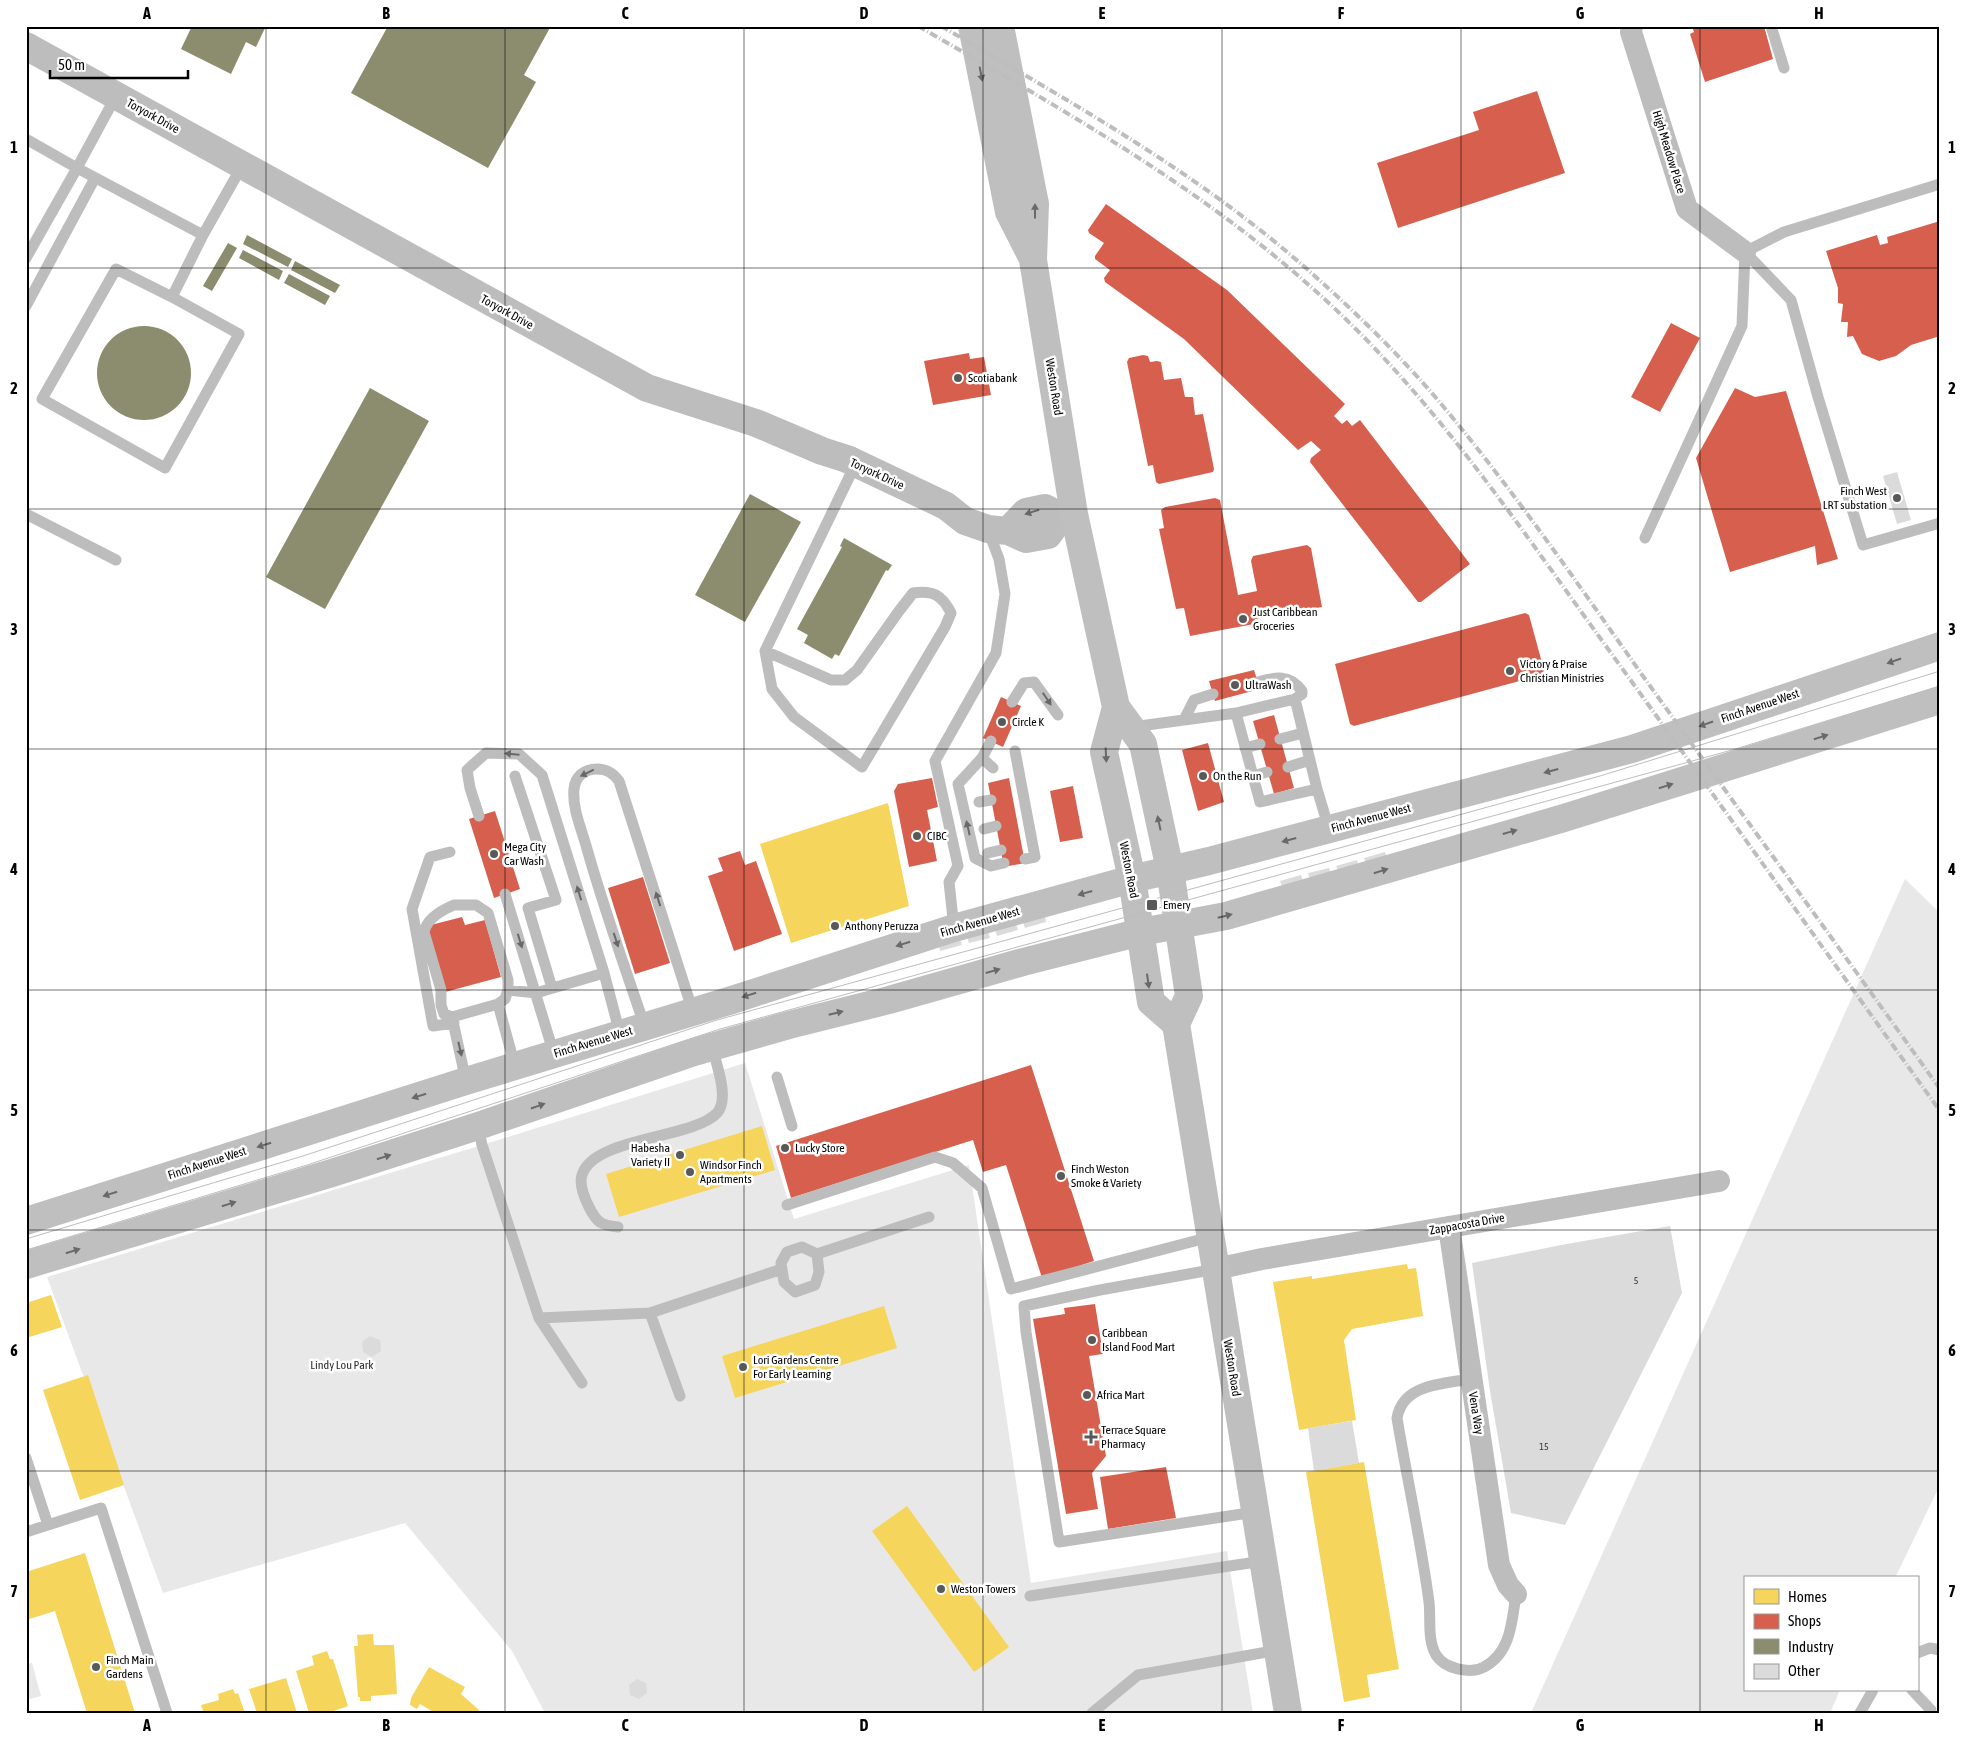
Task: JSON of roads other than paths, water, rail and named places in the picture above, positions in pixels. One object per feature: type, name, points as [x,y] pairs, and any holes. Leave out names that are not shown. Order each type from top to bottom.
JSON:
[{"type":"main road","name":"Weston Road","points":[[972,26],[1009,212],[1033,260]]},
{"type":"main road","name":"Weston Road","points":[[1000,26],[1035,204],[1033,260],[1068,516],[1123,717],[1143,744],[1170,870],[1190,996],[1176,1024],[1288,1713]]},
{"type":"main road","name":"Finch Avenue West","points":[[26,1220],[466,1081],[693,1012],[954,928],[1132,879],[1632,749],[1940,646]]},
{"type":"main road","points":[[26,1264],[332,1174],[712,1047],[1141,932],[1226,916],[1564,818],[1940,700]]},
{"type":"main road","name":"Weston Road","points":[[1123,717],[1104,752],[1132,879],[1151,1002],[1176,1024]]},
{"type":"street","name":"High Meadow Place","points":[[1632,26],[1631,32],[1687,209],[1745,252]]},
{"type":"street","name":"Toryork Drive","points":[[26,46],[647,388],[756,424],[856,464],[946,506],[965,521],[998,530]]},
{"type":"street","points":[[998,530],[1026,512],[1045,508],[1068,516]]},
{"type":"street","name":"Zappacosta Drive","points":[[1216,1269],[1262,1259],[1719,1181]]},
{"type":"street","name":"Vena Way","points":[[1449,1227],[1499,1565],[1508,1585],[1516,1594]]},
{"type":"lane","points":[[1770,26],[1784,68]]},
{"type":"lane","points":[[26,258],[116,96]]},
{"type":"lane","points":[[26,140],[203,234]]},
{"type":"lane","points":[[172,297],[203,234],[242,166]]},
{"type":"lane","points":[[26,306],[96,178]]},
{"type":"lane","points":[[1745,252],[1784,232],[1940,184]]},
{"type":"lane","points":[[1745,252],[1791,300],[1863,545],[1940,522]]},
{"type":"lane","points":[[1645,538],[1742,326],[1745,252]]},
{"type":"lane","points":[[116,269],[172,297],[239,334],[165,468],[42,399],[116,269]]},
{"type":"lane","points":[[765,651],[831,680],[845,680],[857,670],[898,611],[913,594],[927,591],[944,601],[951,614],[945,627],[862,767],[794,717],[772,688],[765,651],[856,464]]},
{"type":"lane","points":[[26,514],[116,560]]},
{"type":"lane","points":[[954,928],[949,882],[958,866],[935,761],[996,653],[1005,594],[998,530]]},
{"type":"lane","points":[[1123,717],[1184,720],[1236,713],[1295,700],[1302,694],[1302,690],[1298,685],[1286,678],[1276,677],[1258,682]]},
{"type":"lane","points":[[1012,702],[1024,683],[1034,682],[1058,715]]},
{"type":"lane","points":[[1184,720],[1194,700],[1213,694]]},
{"type":"lane","points":[[1295,700],[1329,829]]},
{"type":"lane","points":[[1236,713],[1260,802],[1317,789]]},
{"type":"lane","points":[[1280,739],[1303,732]]},
{"type":"lane","points":[[991,741],[982,758],[958,784],[975,858],[991,866],[1004,863]]},
{"type":"lane","points":[[1245,748],[1260,744]]},
{"type":"lane","points":[[1015,751],[1022,820],[1027,845],[1035,857],[1024,859]]},
{"type":"lane","points":[[479,816],[470,788],[467,770],[486,753],[519,754],[542,775],[604,973],[633,1030]]},
{"type":"lane","points":[[982,758],[993,768]]},
{"type":"lane","points":[[1288,767],[1310,760]]},
{"type":"lane","points":[[633,1030],[597,883],[575,807],[574,789],[576,779],[582,772],[603,769],[614,775],[619,781],[693,1012]]},
{"type":"lane","points":[[1253,776],[1268,772]]},
{"type":"lane","points":[[515,776],[556,900],[528,908],[552,988]]},
{"type":"lane","points":[[979,802],[991,800]]},
{"type":"lane","points":[[984,829],[996,826]]},
{"type":"lane","points":[[988,853],[1001,850]]},
{"type":"lane","points":[[450,852],[430,858],[412,909],[433,1026],[453,1020],[498,1004],[505,999],[508,990],[508,980],[488,913],[476,905],[454,904],[441,910],[425,926],[424,932],[441,990],[441,1005],[444,1014],[453,1020],[466,1081]]},
{"type":"lane","points":[[505,894],[554,1054]]},
{"type":"lane","points":[[508,990],[536,993],[604,973]]},
{"type":"lane","points":[[498,1004],[515,1066]]},
{"type":"lane","points":[[618,1227],[604,1225],[595,1220],[582,1187],[581,1175],[596,1158],[609,1151],[692,1126],[709,1119],[718,1112],[723,1099],[721,1078],[712,1047]]},
{"type":"lane","points":[[777,1077],[792,1126]]},
{"type":"lane","points":[[478,1126],[482,1145],[539,1318],[582,1383]]},
{"type":"lane","points":[[787,1205],[935,1157],[953,1163],[982,1188],[1011,1289],[1210,1237]]},
{"type":"lane","points":[[817,1254],[819,1272],[815,1285],[795,1292],[784,1282],[781,1263],[787,1252],[802,1247],[817,1254],[929,1217]]},
{"type":"lane","points":[[539,1318],[650,1313],[782,1269]]},
{"type":"lane","points":[[1216,1269],[1024,1306],[1026,1332],[1058,1542],[1255,1512]]},
{"type":"lane","points":[[650,1313],[680,1396]]},
{"type":"lane","points":[[1470,1379],[1430,1386],[1415,1392],[1401,1405],[1397,1418],[1428,1602],[1430,1637],[1436,1655],[1444,1663],[1468,1671],[1479,1670],[1492,1662],[1499,1656],[1506,1641],[1516,1594]]},
{"type":"lane","points":[[27,1466],[48,1525]]},
{"type":"lane","points":[[26,1532],[101,1508],[166,1713]]},
{"type":"lane","points":[[1030,1596],[1263,1561]]},
{"type":"lane","points":[[1918,1653],[1930,1648],[1940,1650]]},
{"type":"lane","points":[[1092,1713],[1138,1675],[1278,1650]]},
{"type":"lane","points":[[1860,1713],[1872,1692]]},
{"type":"lane","points":[[1914,1692],[1930,1710]]},
{"type":"tram line","points":[[26,1239],[303,1156],[717,1020],[1600,776],[1940,671]]},
{"type":"tram line","points":[[26,1250],[307,1165],[720,1029],[1732,750],[1940,686]]},
{"type":"railway","points":[[918,26],[1080,121],[1185,189],[1285,264],[1371,344],[1442,425],[1508,511],[1940,1111]]},
{"type":"railway","points":[[941,26],[1081,108],[1172,166],[1216,197],[1300,263],[1405,363],[1465,433],[1544,537],[1940,1089]]},
{"type":"place","name":"Scotiabank","points":[[958,378]]},
{"type":"place","name":"Finch West LRT substation","points":[[1897,498]]},
{"type":"place","name":"Just Caribbean Groceries","points":[[1243,619]]},
{"type":"place","name":"Victory & Praise Christian Ministries","points":[[1510,671]]},
{"type":"place","name":"UltraWash","points":[[1235,685]]},
{"type":"place","name":"Circle K","points":[[1002,722]]},
{"type":"place","name":"On the Run","points":[[1203,776]]},
{"type":"place","name":"CIBC","points":[[917,836]]},
{"type":"place","name":"Mega City Car Wash","points":[[494,854]]},
{"type":"place","name":"Emery","points":[[1152,905]]},
{"type":"place","name":"Anthony Peruzza","points":[[835,926]]},
{"type":"place","name":"Lucky Store","points":[[785,1148]]},
{"type":"place","name":"Habesha Variety II","points":[[680,1155]]},
{"type":"place","name":"Windsor Finch Apartments","points":[[690,1172]]},
{"type":"place","name":"Finch Weston Smoke & Variety","points":[[1061,1176]]},
{"type":"place","name":"Caribbean Island Food Mart","points":[[1092,1340]]},
{"type":"place","name":"Lori Gardens Centre For Early Learning","points":[[743,1367]]},
{"type":"place","name":"Africa Mart","points":[[1087,1395]]},
{"type":"place","name":"Terrace Square Pharmacy","points":[[1091,1437]]},
{"type":"place","name":"Weston Towers","points":[[941,1589]]},
{"type":"place","name":"Finch Main Gardens","points":[[96,1667]]},
{"type":"park label","name":"Lindy Lou Park","points":[[342,1365]]}]
